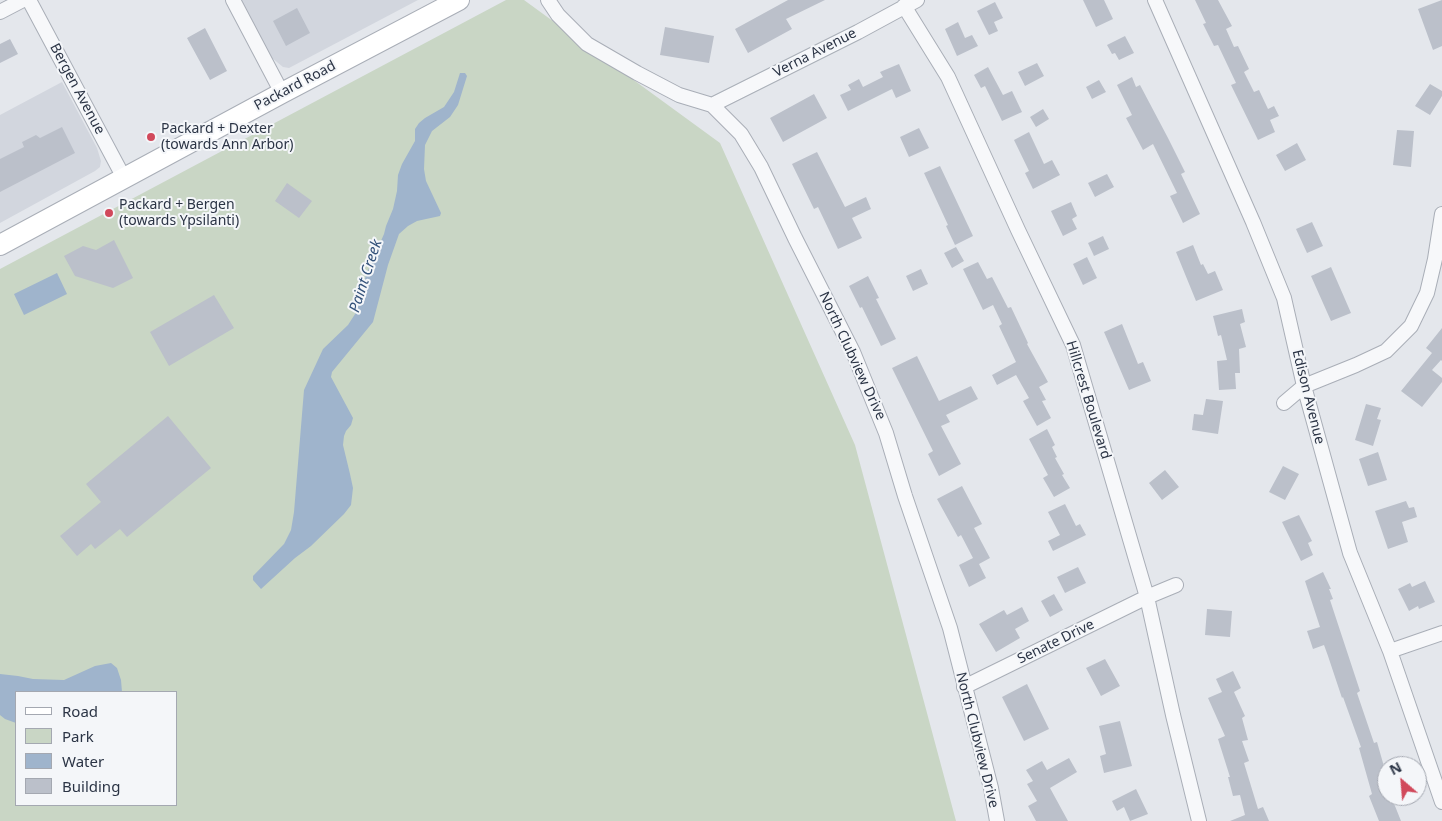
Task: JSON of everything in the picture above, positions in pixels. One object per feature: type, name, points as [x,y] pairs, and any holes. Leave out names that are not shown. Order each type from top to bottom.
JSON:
[{"type":"main road","name":"Packard Road","points":[[0,245],[459,0]]},
{"type":"street","points":[[0,12],[23,0]]},
{"type":"street","name":"Bergen Avenue","points":[[29,0],[124,178]]},
{"type":"street","points":[[233,0],[282,93]]},
{"type":"street","name":"North Clubview Drive","points":[[548,0],[558,16],[588,44],[637,74],[679,95],[712,105],[741,134],[761,167],[853,352],[886,433],[905,496],[950,628],[991,788],[997,821]]},
{"type":"street","name":"Verna Avenue","points":[[712,105],[858,32],[917,0]]},
{"type":"street","name":"Edison Avenue","points":[[1155,0],[1253,222],[1284,298],[1304,386],[1350,554],[1390,651],[1442,802]]},
{"type":"street","name":"Hillcrest Boulevard","points":[[904,6],[948,77],[1073,345],[1147,597],[1199,821]]},
{"type":"street","points":[[1284,403],[1304,386],[1386,351],[1411,326],[1427,292],[1435,259],[1442,214]]},
{"type":"street","name":"Senate Drive","points":[[964,687],[1147,597],[1176,585]]},
{"type":"street","points":[[1390,651],[1442,632]]},
{"type":"shaded area","points":[[240,0],[418,0],[289,68],[283,67],[272,58]]},
{"type":"shaded area","points":[[62,82],[97,148],[101,161],[100,167],[0,223],[0,115]]},
{"type":"green space","points":[[506,0],[524,0],[720,143],[855,445],[956,821],[0,821],[0,269]]},
{"type":"water","name":"Paint Creek","points":[[460,73],[465,73],[467,76],[458,105],[450,117],[432,131],[425,145],[424,169],[426,181],[441,213],[440,216],[417,221],[399,234],[388,265],[373,322],[332,372],[331,377],[353,418],[344,436],[343,445],[353,488],[351,505],[311,546],[261,589],[253,580],[253,576],[284,544],[291,530],[304,390],[323,349],[348,325],[357,311],[366,275],[393,209],[398,175],[415,141],[415,129],[425,118],[444,107],[454,92]]},
{"type":"water","points":[[57,273],[67,294],[24,315],[14,294]]},
{"type":"water","points":[[111,663],[117,668],[122,691],[15,691],[15,723],[0,715],[0,674],[33,679],[64,680],[95,666]]},
{"type":"building","points":[[788,0],[825,0],[786,19],[792,29],[748,53],[735,29]]},
{"type":"building","points":[[1083,0],[1104,0],[1113,19],[1096,27]]},
{"type":"building","points":[[1195,0],[1218,0],[1232,26],[1226,29],[1234,47],[1238,46],[1249,69],[1244,72],[1254,92],[1259,90],[1268,109],[1274,106],[1279,116],[1270,120],[1275,132],[1258,140],[1231,85],[1236,83],[1218,45],[1214,46],[1203,24],[1206,23]]},
{"type":"building","points":[[1442,0],[1442,46],[1433,50],[1418,9]]},
{"type":"building","points":[[995,2],[1003,18],[994,22],[998,31],[989,35],[977,11]]},
{"type":"building","points":[[297,8],[310,33],[286,46],[273,21]]},
{"type":"building","points":[[958,22],[965,38],[972,35],[978,46],[957,56],[945,29]]},
{"type":"building","points":[[665,27],[714,36],[709,63],[660,55]]},
{"type":"building","points":[[205,28],[227,71],[210,80],[187,38]]},
{"type":"building","points":[[1125,36],[1134,53],[1119,60],[1115,53],[1112,54],[1107,45]]},
{"type":"building","points":[[10,39],[18,54],[0,63],[0,44]]},
{"type":"building","points":[[1037,63],[1044,76],[1025,86],[1018,72]]},
{"type":"building","points":[[899,64],[911,91],[896,98],[892,89],[848,111],[840,95],[851,90],[848,85],[859,79],[863,87],[883,77],[880,72]]},
{"type":"building","points":[[988,67],[1003,95],[1012,91],[1022,112],[1002,121],[985,86],[981,88],[974,75]]},
{"type":"building","points":[[1132,77],[1136,87],[1140,85],[1185,172],[1181,174],[1200,214],[1183,223],[1170,196],[1177,193],[1153,144],[1143,150],[1126,118],[1132,115],[1117,85]]},
{"type":"building","points":[[1099,80],[1106,92],[1092,99],[1086,87]]},
{"type":"building","points":[[1430,84],[1442,91],[1442,96],[1430,115],[1415,106]]},
{"type":"building","points":[[814,94],[827,118],[783,142],[770,118]]},
{"type":"building","points":[[1043,109],[1049,119],[1036,127],[1030,117]]},
{"type":"building","points":[[62,127],[75,153],[0,192],[0,159],[24,147],[22,142],[36,135],[40,138]]},
{"type":"building","points":[[919,128],[929,148],[909,157],[900,137]]},
{"type":"building","points":[[1397,130],[1414,131],[1411,167],[1393,165]]},
{"type":"building","points":[[1029,132],[1044,164],[1052,160],[1060,175],[1033,189],[1025,173],[1029,171],[1014,140]]},
{"type":"building","points":[[1297,143],[1306,160],[1285,171],[1276,155]]},
{"type":"building","points":[[817,152],[845,207],[866,197],[871,209],[852,218],[862,238],[838,249],[818,207],[814,209],[792,164]]},
{"type":"building","points":[[940,166],[973,236],[955,245],[924,173]]},
{"type":"building","points":[[1107,174],[1114,187],[1095,197],[1088,183]]},
{"type":"building","points":[[287,183],[312,201],[299,218],[275,201]]},
{"type":"building","points":[[1071,202],[1077,216],[1072,219],[1077,229],[1063,236],[1051,211]]},
{"type":"building","points":[[1312,222],[1323,246],[1307,253],[1296,229]]},
{"type":"building","points":[[1103,236],[1109,249],[1094,256],[1088,243]]},
{"type":"building","points":[[114,240],[133,278],[113,288],[75,276],[64,256],[83,246],[96,250]]},
{"type":"building","points":[[1193,245],[1201,265],[1203,264],[1208,274],[1215,271],[1223,290],[1196,301],[1176,252]]},
{"type":"building","points":[[956,247],[964,261],[952,268],[944,253]]},
{"type":"building","points":[[1087,257],[1097,278],[1083,285],[1073,264]]},
{"type":"building","points":[[978,262],[987,279],[992,277],[1008,308],[1011,307],[1027,344],[1048,382],[1039,387],[1046,400],[1042,401],[1051,418],[1037,426],[1023,401],[1029,398],[1016,375],[997,385],[992,375],[1016,362],[999,326],[1002,324],[993,305],[983,310],[963,269]]},
{"type":"building","points":[[1331,267],[1351,313],[1331,321],[1311,276]]},
{"type":"building","points":[[921,269],[928,284],[913,291],[906,276]]},
{"type":"building","points":[[868,276],[879,298],[876,299],[896,339],[881,346],[862,307],[860,308],[849,286]]},
{"type":"building","points":[[214,295],[234,328],[169,366],[150,332]]},
{"type":"building","points":[[1242,309],[1245,322],[1240,324],[1246,347],[1239,349],[1240,373],[1235,373],[1236,389],[1219,390],[1217,361],[1227,360],[1221,335],[1218,336],[1213,316]]},
{"type":"building","points":[[1122,324],[1138,364],[1143,362],[1151,381],[1129,390],[1104,332]]},
{"type":"building","points":[[1442,328],[1442,361],[1432,370],[1442,378],[1442,382],[1422,407],[1401,391],[1432,353],[1426,348]]},
{"type":"building","points":[[917,356],[939,401],[971,386],[978,399],[946,415],[950,422],[941,426],[961,464],[939,476],[928,454],[933,451],[892,368]]},
{"type":"building","points":[[1206,399],[1223,401],[1218,434],[1192,430],[1194,414],[1203,415]]},
{"type":"building","points":[[1366,404],[1381,408],[1377,419],[1381,420],[1373,446],[1355,440]]},
{"type":"building","points":[[168,416],[211,468],[127,537],[120,529],[95,549],[91,544],[77,556],[60,536],[101,502],[86,484]]},
{"type":"building","points":[[1047,429],[1055,445],[1052,447],[1057,457],[1055,458],[1070,488],[1054,497],[1043,478],[1048,475],[1029,439]]},
{"type":"building","points":[[1378,452],[1387,480],[1368,486],[1359,459]]},
{"type":"building","points":[[1283,466],[1299,474],[1285,500],[1269,492]]},
{"type":"building","points":[[1165,470],[1179,487],[1162,500],[1149,483]]},
{"type":"building","points":[[962,486],[982,524],[974,528],[990,558],[979,564],[986,578],[969,587],[959,565],[973,558],[961,535],[958,537],[937,499]]},
{"type":"building","points":[[1406,501],[1409,508],[1414,507],[1417,517],[1402,522],[1408,542],[1388,549],[1375,511]]},
{"type":"building","points":[[1065,504],[1076,526],[1080,524],[1086,535],[1053,551],[1048,541],[1060,535],[1048,512]]},
{"type":"building","points":[[1299,515],[1312,541],[1308,543],[1313,555],[1301,561],[1282,522]]},
{"type":"building","points":[[1078,567],[1086,583],[1065,593],[1057,577]]},
{"type":"building","points":[[1323,572],[1331,589],[1329,589],[1333,599],[1330,600],[1360,691],[1357,693],[1374,743],[1377,742],[1381,756],[1377,756],[1377,806],[1395,806],[1401,821],[1379,821],[1369,796],[1372,794],[1359,748],[1361,747],[1324,645],[1313,649],[1307,631],[1320,627],[1305,581]]},
{"type":"building","points":[[1425,581],[1435,602],[1419,609],[1418,606],[1409,611],[1398,589],[1410,583],[1412,587]]},
{"type":"building","points":[[1054,594],[1063,610],[1050,617],[1041,601]]},
{"type":"building","points":[[1022,607],[1029,621],[1015,629],[1020,638],[996,652],[979,624],[1004,610],[1007,615]]},
{"type":"building","points":[[1207,609],[1232,611],[1230,637],[1205,635]]},
{"type":"building","points":[[1105,659],[1120,686],[1101,696],[1086,668]]},
{"type":"building","points":[[1233,671],[1241,688],[1234,692],[1245,716],[1242,718],[1248,740],[1242,741],[1249,761],[1244,763],[1258,809],[1263,807],[1269,821],[1230,821],[1245,815],[1240,795],[1233,796],[1228,777],[1230,777],[1218,739],[1225,736],[1208,698],[1222,692],[1216,679]]},
{"type":"building","points":[[1027,684],[1049,729],[1024,741],[1002,697]]},
{"type":"building","points":[[1120,721],[1132,766],[1104,773],[1100,756],[1106,754],[1099,726]]},
{"type":"building","points":[[1069,758],[1077,772],[1050,788],[1068,821],[1036,821],[1028,806],[1037,801],[1027,784],[1033,781],[1026,770],[1042,761],[1047,770]]},
{"type":"building","points":[[1136,789],[1148,814],[1130,821],[1124,807],[1117,811],[1112,801]]},
{"type":"place","name":"Packard + Dexter (towards Ann Arbor)","points":[[151,137]]},
{"type":"place","name":"Packard + Bergen (towards Ypsilanti)","points":[[109,213]]}]
